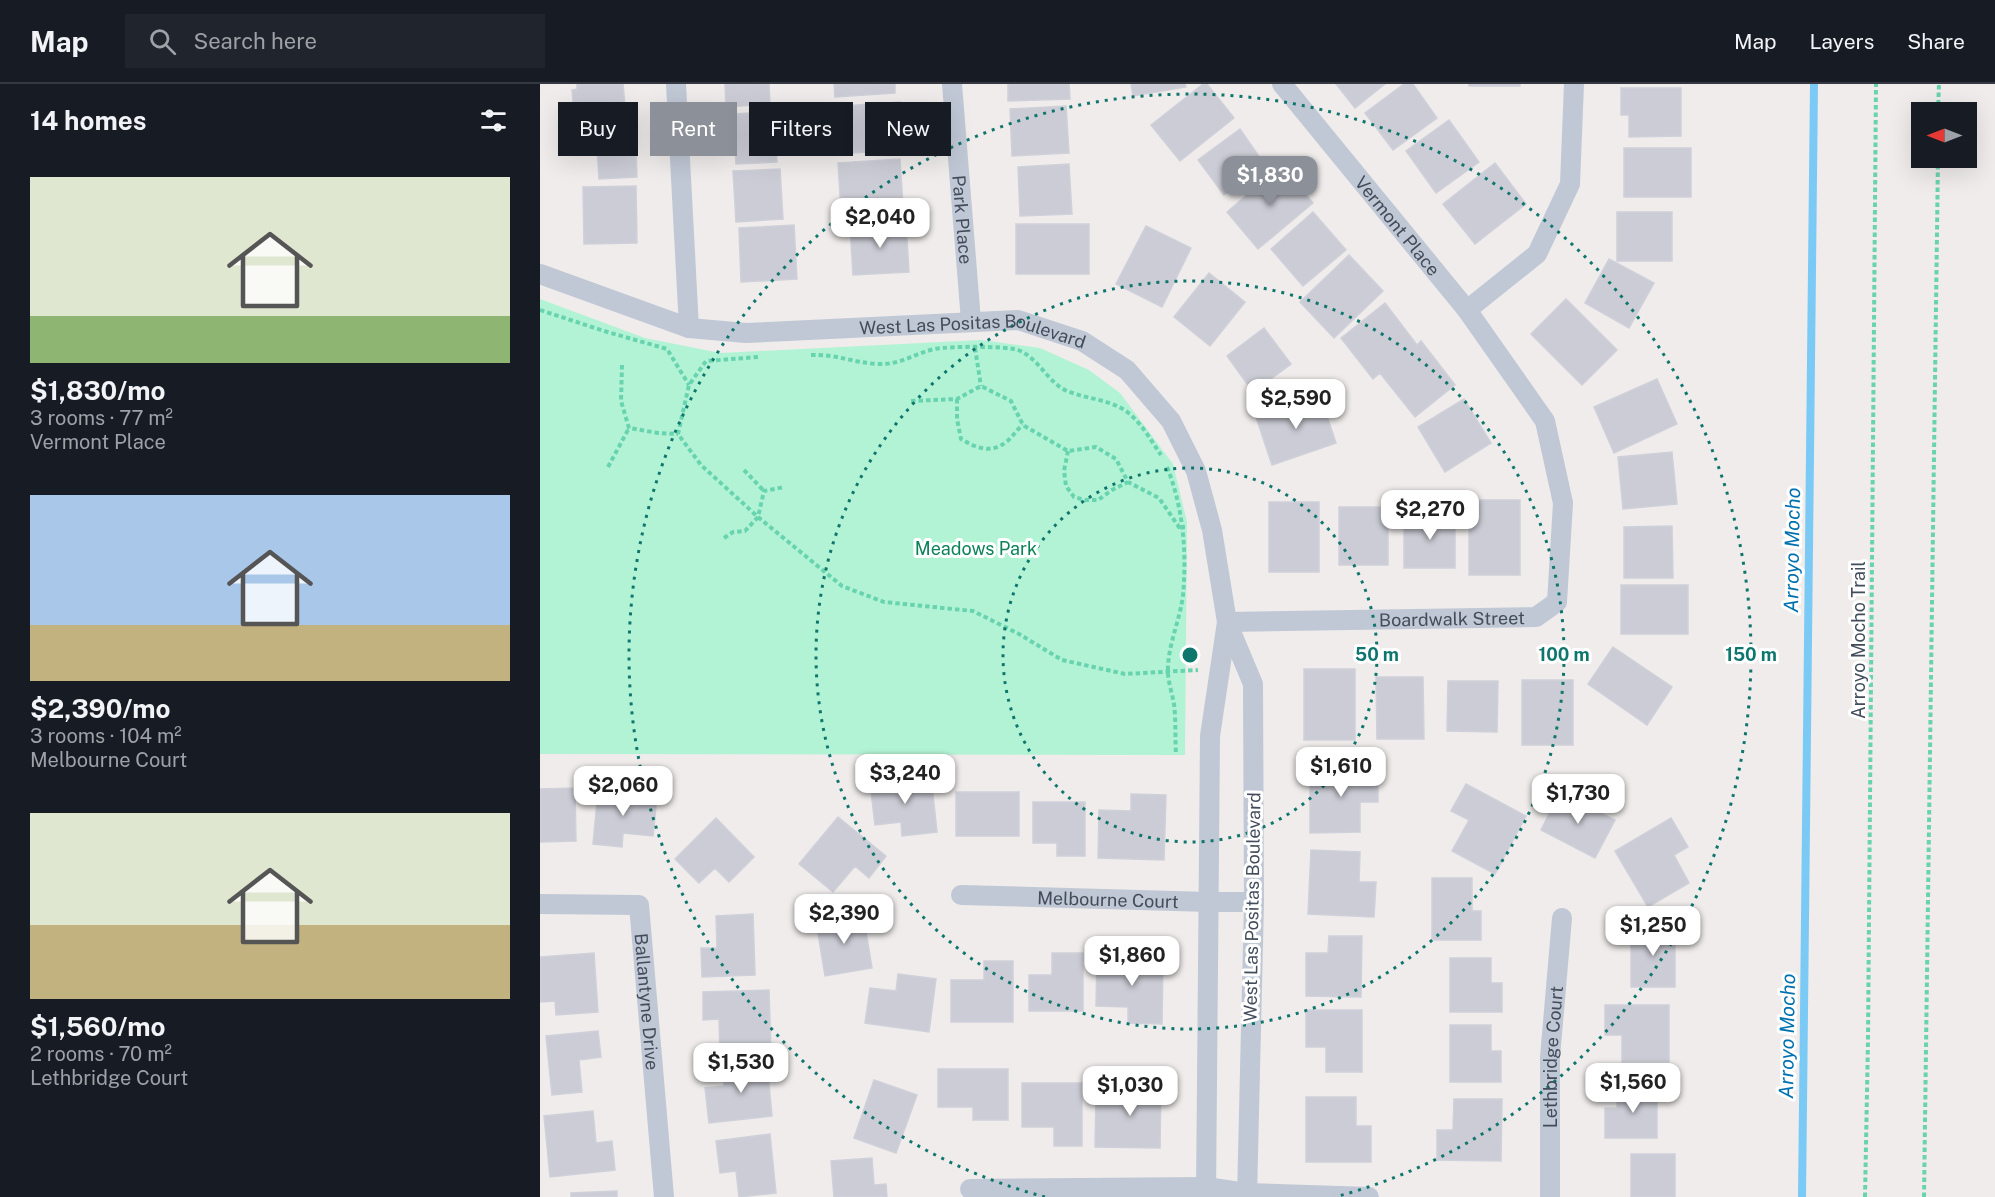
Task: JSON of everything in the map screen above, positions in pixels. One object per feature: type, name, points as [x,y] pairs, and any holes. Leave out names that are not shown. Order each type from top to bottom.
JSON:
[{"type":"street","points":[[676,84],[689,328]]},
{"type":"street","name":"Park Place","points":[[952,84],[971,321]]},
{"type":"street","name":"Vermont Place","points":[[1282,84],[1467,310]]},
{"type":"street","points":[[1467,310],[1537,254],[1570,184],[1574,84]]},
{"type":"street","name":"West Las Positas Boulevard","points":[[540,274],[689,328],[746,333],[1018,320],[1082,341],[1127,370],[1171,421],[1196,471],[1212,530],[1227,622],[1253,684],[1254,902],[1247,1195]]},
{"type":"street","name":"Boardwalk Street","points":[[1227,622],[1536,617],[1557,602],[1563,503],[1545,421],[1467,310]]},
{"type":"street","name":"West Las Positas Boulevard","points":[[1206,1192],[1210,736],[1227,622]]},
{"type":"street","name":"Melbourne Court","points":[[961,895],[1254,902]]},
{"type":"street","name":"Ballantyne Drive","points":[[540,904],[639,905],[664,1197]]},
{"type":"street","name":"Lethbridge Court","points":[[1550,1197],[1550,1057],[1562,918]]},
{"type":"street","points":[[970,1190],[1206,1192],[1369,1197]]},
{"type":"path","name":"Arroyo Mocho Trail","points":[[1865,1197],[1876,84]]},
{"type":"path","points":[[1938,102],[1939,84]]},
{"type":"path","points":[[1924,1197],[1938,168]]},
{"type":"path","points":[[540,310],[667,349],[688,385]]},
{"type":"path","points":[[971,321],[981,386]]},
{"type":"path","points":[[809,355],[835,355],[860,362],[880,364],[901,362],[936,349],[1018,350],[1032,358],[1064,390],[1121,408],[1141,424],[1164,459],[1174,486],[1183,527],[1183,595],[1171,642],[1167,672],[1174,706],[1176,754]]},
{"type":"path","points":[[766,356],[706,361],[688,385],[678,434],[701,465],[758,517],[842,586],[884,602],[973,611],[1019,634],[1062,660],[1125,674],[1220,669]]},
{"type":"path","points":[[608,467],[629,428],[621,401],[622,365]]},
{"type":"path","points":[[910,401],[957,399],[981,386]]},
{"type":"path","points":[[981,386],[1011,401],[1023,425],[1068,451],[1096,447],[1116,459],[1128,482],[1159,498],[1179,527],[1212,530]]},
{"type":"path","points":[[957,399],[957,419],[961,439],[976,448],[994,449],[1008,442],[1017,429],[1023,425]]},
{"type":"path","points":[[629,428],[678,434]]},
{"type":"path","points":[[1068,451],[1064,471],[1066,486],[1074,497],[1098,500],[1128,482]]},
{"type":"path","points":[[744,470],[764,491]]},
{"type":"path","points":[[764,491],[785,487]]},
{"type":"path","points":[[724,538],[733,532],[745,531],[758,517],[764,491]]},
{"type":"green space","name":"Meadows Park","points":[[540,299],[645,338],[720,353],[981,340],[1040,348],[1089,370],[1120,393],[1173,464],[1187,522],[1185,755],[540,754]]},
{"type":"building","points":[[577,84],[623,84],[625,102],[573,102],[572,90],[577,89]]},
{"type":"building","points":[[725,84],[769,84],[770,102],[749,102],[749,105],[737,106],[737,102],[726,102]]},
{"type":"building","points":[[834,84],[895,84],[895,93],[835,97]]},
{"type":"building","points":[[1008,84],[1069,84],[1070,99],[1008,101]]},
{"type":"building","points":[[1131,84],[1185,84],[1186,87],[1133,96]]},
{"type":"building","points":[[1203,84],[1207,84],[1234,118],[1180,161],[1151,125]]},
{"type":"building","points":[[1336,84],[1385,84],[1355,108]]},
{"type":"building","points":[[1404,84],[1413,84],[1437,118],[1393,150],[1365,113]]},
{"type":"building","points":[[1469,84],[1520,84],[1520,86],[1469,86]]},
{"type":"building","points":[[1621,88],[1681,88],[1681,136],[1629,137],[1629,115],[1621,115]]},
{"type":"building","points":[[865,104],[865,152],[853,153],[853,105]]},
{"type":"building","points":[[1066,106],[1069,153],[1012,156],[1010,109]]},
{"type":"building","points":[[749,113],[749,156],[777,156],[777,162],[736,164],[737,114]]},
{"type":"building","points":[[1449,120],[1479,162],[1436,193],[1406,151]]},
{"type":"building","points":[[1240,129],[1265,165],[1224,195],[1198,160]]},
{"type":"building","points":[[1624,148],[1691,148],[1691,197],[1624,197]]},
{"type":"building","points":[[598,156],[636,156],[637,177],[599,179]]},
{"type":"building","points":[[900,159],[903,206],[841,210],[838,163]]},
{"type":"building","points":[[1495,163],[1526,204],[1475,244],[1443,204]]},
{"type":"building","points":[[1069,164],[1072,214],[1020,216],[1018,167]]},
{"type":"building","points":[[1282,165],[1313,203],[1258,249],[1227,212]]},
{"type":"building","points":[[780,169],[783,219],[736,222],[733,171]]},
{"type":"building","points":[[636,186],[637,243],[584,244],[583,187]]},
{"type":"building","points":[[1313,212],[1346,250],[1303,286],[1271,249]]},
{"type":"building","points":[[1617,212],[1672,212],[1672,261],[1617,261]]},
{"type":"building","points":[[906,222],[909,272],[853,275],[850,226]]},
{"type":"building","points":[[1016,224],[1089,224],[1089,274],[1016,274]]},
{"type":"building","points":[[794,225],[797,279],[741,282],[739,228]]},
{"type":"building","points":[[1146,226],[1191,248],[1162,307],[1116,284]]},
{"type":"building","points":[[1349,255],[1383,291],[1334,338],[1300,302]]},
{"type":"building","points":[[1609,259],[1654,283],[1629,328],[1585,303]]},
{"type":"building","points":[[1209,273],[1245,302],[1210,346],[1174,317]]},
{"type":"building","points":[[1566,299],[1617,350],[1582,385],[1531,334]]},
{"type":"building","points":[[1385,303],[1417,345],[1421,341],[1455,385],[1415,417],[1380,373],[1373,379],[1341,338]]},
{"type":"building","points":[[1264,328],[1291,364],[1253,392],[1227,356]]},
{"type":"building","points":[[1657,379],[1677,424],[1614,453],[1594,407]]},
{"type":"building","points":[[1320,395],[1336,443],[1272,465],[1256,417]]},
{"type":"building","points":[[1464,399],[1491,443],[1445,472],[1418,427]]},
{"type":"building","points":[[1672,452],[1677,504],[1623,509],[1618,457]]},
{"type":"building","points":[[1469,500],[1520,500],[1520,575],[1469,575]]},
{"type":"building","points":[[1269,502],[1319,502],[1319,572],[1269,572]]},
{"type":"building","points":[[1339,507],[1388,507],[1388,565],[1339,565]]},
{"type":"building","points":[[1404,514],[1455,514],[1455,568],[1404,568]]},
{"type":"building","points":[[1672,526],[1673,578],[1624,578],[1624,527]]},
{"type":"building","points":[[1621,585],[1688,585],[1688,634],[1621,634]]},
{"type":"building","points":[[1613,647],[1672,687],[1647,725],[1588,684]]},
{"type":"building","points":[[1304,669],[1355,669],[1355,740],[1304,740]]},
{"type":"building","points":[[1376,677],[1423,677],[1424,739],[1377,739]]},
{"type":"building","points":[[1522,680],[1573,680],[1573,745],[1522,745]]},
{"type":"building","points":[[1448,681],[1498,681],[1497,732],[1447,731]]},
{"type":"building","points":[[1378,767],[1378,802],[1360,802],[1360,832],[1310,833],[1310,768]]},
{"type":"building","points":[[931,776],[937,832],[902,836],[901,822],[875,825],[870,783]]},
{"type":"building","points":[[1466,784],[1526,816],[1495,874],[1452,851],[1469,820],[1451,811]]},
{"type":"building","points":[[575,788],[576,841],[540,842],[540,789]]},
{"type":"building","points":[[598,791],[657,797],[653,836],[623,833],[622,847],[593,844]]},
{"type":"building","points":[[956,792],[1019,792],[1019,836],[956,836]]},
{"type":"building","points":[[1560,792],[1615,820],[1595,858],[1541,830]]},
{"type":"building","points":[[1131,794],[1166,795],[1164,860],[1098,858],[1099,810],[1131,811]]},
{"type":"building","points":[[1033,802],[1085,802],[1085,856],[1057,856],[1057,843],[1033,843]]},
{"type":"building","points":[[838,817],[886,856],[869,878],[855,866],[833,892],[799,864]]},
{"type":"building","points":[[716,818],[754,857],[729,882],[715,868],[699,883],[675,859]]},
{"type":"building","points":[[1671,818],[1688,847],[1674,855],[1689,883],[1648,907],[1615,851]]},
{"type":"building","points":[[1311,850],[1360,852],[1359,882],[1376,882],[1374,917],[1308,914]]},
{"type":"building","points":[[1432,878],[1472,878],[1472,911],[1481,911],[1481,940],[1432,940]]},
{"type":"building","points":[[863,913],[872,968],[825,976],[816,921]]},
{"type":"building","points":[[753,914],[755,975],[702,977],[701,948],[717,948],[716,916]]},
{"type":"building","points":[[1631,928],[1675,928],[1675,987],[1631,987]]},
{"type":"building","points":[[1329,936],[1362,936],[1361,997],[1306,996],[1306,953],[1328,953]]},
{"type":"building","points":[[594,953],[598,1012],[556,1015],[555,1001],[540,1002],[540,957]]},
{"type":"building","points":[[1052,953],[1083,953],[1083,1011],[1029,1011],[1029,975],[1052,975]]},
{"type":"building","points":[[1097,956],[1163,957],[1162,1024],[1128,1023],[1128,1007],[1096,1006]]},
{"type":"building","points":[[1450,958],[1491,958],[1491,983],[1502,983],[1502,1012],[1450,1012]]},
{"type":"building","points":[[984,961],[1013,961],[1013,1022],[951,1022],[951,980],[984,980]]},
{"type":"building","points":[[898,974],[936,979],[929,1032],[865,1023],[870,988],[896,991]]},
{"type":"building","points":[[769,990],[771,1051],[720,1053],[719,1019],[703,1020],[703,992]]},
{"type":"building","points":[[1605,1005],[1669,1005],[1669,1062],[1622,1062],[1622,1035],[1605,1035]]},
{"type":"building","points":[[1306,1010],[1362,1010],[1362,1072],[1326,1072],[1326,1047],[1306,1047]]},
{"type":"building","points":[[1450,1025],[1491,1025],[1491,1051],[1501,1051],[1501,1082],[1450,1082]]},
{"type":"building","points":[[598,1031],[601,1057],[579,1060],[582,1092],[552,1095],[546,1036]]},
{"type":"building","points":[[767,1062],[772,1116],[709,1123],[705,1088],[724,1086],[722,1066]]},
{"type":"building","points":[[938,1069],[1008,1069],[1008,1120],[973,1120],[973,1107],[938,1107]]},
{"type":"building","points":[[874,1080],[917,1095],[896,1153],[854,1138]]},
{"type":"building","points":[[1127,1081],[1161,1081],[1160,1148],[1095,1147],[1096,1097],[1126,1097]]},
{"type":"building","points":[[1022,1083],[1082,1083],[1082,1146],[1054,1146],[1054,1127],[1022,1127]]},
{"type":"building","points":[[1617,1086],[1657,1086],[1657,1138],[1605,1138],[1605,1108],[1617,1108]]},
{"type":"building","points":[[1306,1097],[1356,1097],[1356,1126],[1371,1126],[1371,1162],[1306,1162]]},
{"type":"building","points":[[1454,1099],[1502,1099],[1501,1161],[1437,1160],[1437,1130],[1453,1130]]},
{"type":"building","points":[[593,1111],[596,1143],[612,1141],[615,1170],[550,1177],[544,1116]]},
{"type":"building","points":[[770,1134],[776,1193],[739,1197],[736,1171],[720,1173],[716,1141]]},
{"type":"building","points":[[1631,1154],[1675,1154],[1675,1197],[1631,1197]]},
{"type":"building","points":[[872,1158],[874,1185],[886,1184],[887,1197],[834,1197],[831,1161]]},
{"type":"building","points":[[617,1191],[617,1197],[571,1197],[571,1193]]},
{"type":"waterway","name":"Arroyo Mocho","points":[[1802,1197],[1814,84]]}]
